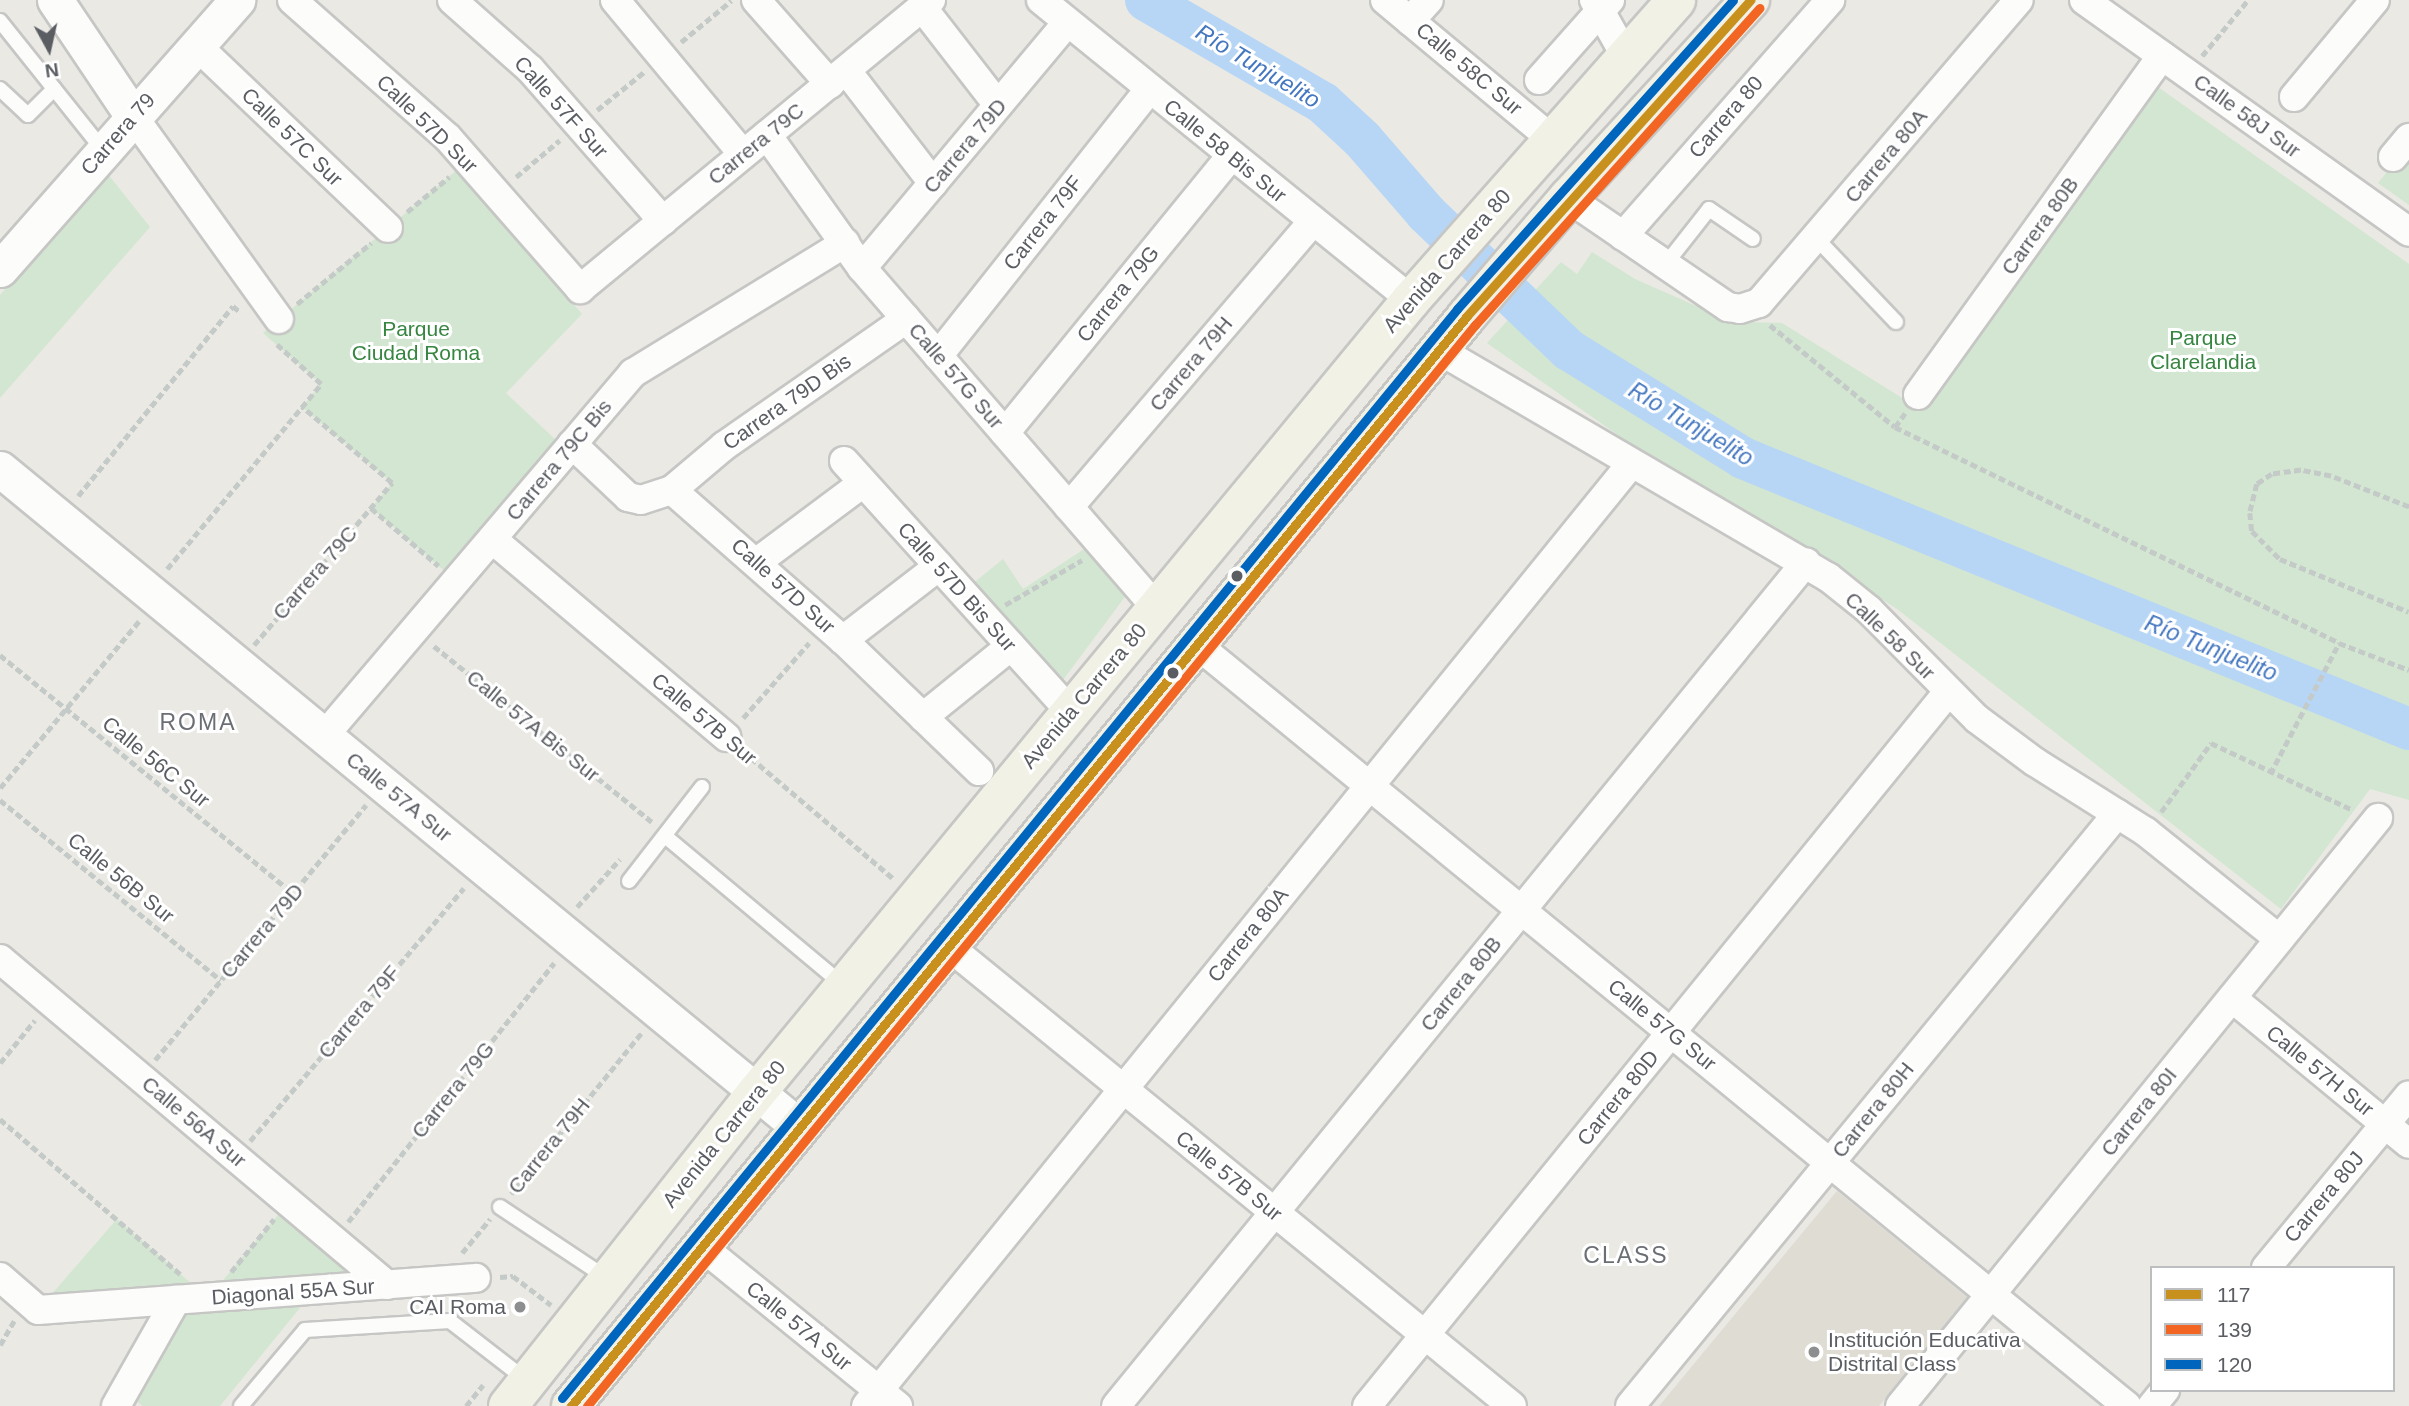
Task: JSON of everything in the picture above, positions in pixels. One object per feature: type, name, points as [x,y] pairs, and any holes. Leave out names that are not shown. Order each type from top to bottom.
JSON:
[{"type":"main road","name":"Avenida Carrera 80","points":[[518,1393],[757,1092],[1418,292],[1676,0]]},
{"type":"main road","points":[[571,1406],[798,1126],[1466,317],[1567,198],[1750,0]]},
{"type":"street","points":[[55,0],[133,116],[279,319]]},
{"type":"street","name":"Calle 57D Sur","points":[[292,0],[468,161],[580,289]]},
{"type":"street","name":"Calle 57F Sur","points":[[452,0],[530,69],[663,221]]},
{"type":"street","points":[[615,0],[743,154]]},
{"type":"street","points":[[756,0],[838,77],[933,183]]},
{"type":"street","name":"Calle 58 Bis Sur","points":[[1041,0],[1313,221],[1418,292]]},
{"type":"street","name":"Calle 58C Sur","points":[[1385,0],[1552,139]]},
{"type":"street","points":[[1410,21],[1429,0]]},
{"type":"street","name":"Carrera 80","points":[[1623,236],[1830,0]]},
{"type":"street","name":"Carrera 80A","points":[[1748,307],[1759,303],[2019,0]]},
{"type":"street","name":"Calle 58J Sur","points":[[2084,0],[2409,232]]},
{"type":"street","points":[[2294,97],[2375,0]]},
{"type":"street","name":"Carrera 79","points":[[0,270],[233,1]]},
{"type":"street","points":[[927,4],[998,105]]},
{"type":"street","name":"Carrera 79C","points":[[580,289],[927,4]]},
{"type":"street","points":[[1539,79],[1601,4],[1625,55]]},
{"type":"street","name":"Carrera 79D","points":[[862,268],[1067,23]]},
{"type":"street","name":"Calle 57C Sur","points":[[196,45],[388,228]]},
{"type":"street","name":"Carrera 80B","points":[[1918,396],[2162,56]]},
{"type":"street","name":"Carrera 79F","points":[[938,356],[1149,90]]},
{"type":"street","name":"Calle 57G Sur","points":[[767,135],[862,268],[1157,608]]},
{"type":"street","name":"Carrera 79G","points":[[1005,433],[1231,156]]},
{"type":"street","points":[[1567,198],[1728,307],[1748,307]]},
{"type":"street","name":"Carrera 79H","points":[[1069,507],[1313,221]]},
{"type":"street","name":"Carrera 79C Bis","points":[[324,736],[633,373],[845,243]]},
{"type":"street","name":"Carrera 79D Bis","points":[[671,490],[724,446],[906,319]]},
{"type":"street","name":"Calle 58 Sur","points":[[1439,350],[1631,464],[1805,562],[1869,610],[1948,692],[2035,762],[2146,832],[2279,939]]},
{"type":"street","points":[[572,444],[628,496],[649,499],[671,490]]},
{"type":"street","name":"Calle 57D Bis Sur","points":[[844,461],[1071,712]]},
{"type":"street","name":"Carrera 80A","points":[[881,1401],[1123,1089],[1631,464]]},
{"type":"street","name":"Calle 57A Sur","points":[[0,469],[798,1126]]},
{"type":"street","points":[[757,562],[863,483]]},
{"type":"street","name":"Calle 57D Sur","points":[[671,490],[757,562],[843,640],[979,771]]},
{"type":"street","name":"Calle 57B Sur","points":[[492,539],[726,737]]},
{"type":"street","name":"Carrera 80B","points":[[1116,1406],[1805,562]]},
{"type":"street","points":[[843,640],[939,566]]},
{"type":"street","name":"Calle 57G Sur","points":[[1196,644],[2127,1406]]},
{"type":"street","points":[[923,717],[1011,646]]},
{"type":"street","name":"Carrera 80D","points":[[1367,1406],[1948,692]]},
{"type":"street","name":"Carrera 80H","points":[[1630,1406],[2117,814]]},
{"type":"street","name":"Carrera 80I","points":[[1900,1406],[2378,818]]},
{"type":"street","name":"Calle 57B Sur","points":[[947,945],[1512,1406]]},
{"type":"street","name":"Calle 56A Sur","points":[[0,959],[387,1285]]},
{"type":"street","name":"Calle 57H Sur","points":[[2232,998],[2409,1144]]},
{"type":"street","name":"Carrera 80J","points":[[2268,1266],[2409,1094]]},
{"type":"street","name":"Calle 57A Sur","points":[[701,1246],[881,1401]]},
{"type":"street","name":"Diagonal 55A Sur","points":[[0,1276],[38,1310],[476,1278]]},
{"type":"street","points":[[116,1406],[176,1300]]},
{"type":"street","points":[[2152,1406],[2163,1392]]},
{"type":"lane","points":[[0,21],[103,150]]},
{"type":"lane","points":[[0,89],[29,115],[54,89]]},
{"type":"lane","points":[[1665,265],[1709,209],[1753,239]]},
{"type":"lane","points":[[1816,238],[1896,322]]},
{"type":"lane","points":[[629,881],[702,788]]},
{"type":"lane","points":[[665,836],[844,986]]},
{"type":"lane","points":[[499,1207],[608,1279]]},
{"type":"lane","points":[[240,1406],[305,1330],[450,1321],[518,1393]]},
{"type":"path","points":[[496,193],[732,0]]},
{"type":"path","points":[[2188,74],[2248,0]]},
{"type":"path","points":[[279,319],[468,161]]},
{"type":"path","points":[[60,518],[233,306]]},
{"type":"path","points":[[1748,307],[1895,427],[2339,643],[2409,670]]},
{"type":"path","points":[[0,788],[66,709],[321,384]]},
{"type":"path","name":"Carrera 79C","points":[[237,664],[392,483],[302,407]]},
{"type":"path","points":[[2409,507],[2331,476],[2301,470],[2272,474],[2257,484],[2250,513],[2252,531],[2280,559],[2409,612]]},
{"type":"path","points":[[371,508],[456,581]]},
{"type":"path","points":[[985,617],[1103,547]]},
{"type":"path","name":"Calle 57A Bis Sur","points":[[414,630],[652,822]]},
{"type":"path","points":[[2270,774],[2339,643]]},
{"type":"path","name":"Calle 56C Sur","points":[[0,655],[293,893]]},
{"type":"path","name":"Calle 57B Sur","points":[[726,737],[917,898]]},
{"type":"path","points":[[2146,832],[2211,743],[2270,774],[2378,818]]},
{"type":"path","name":"Carrera 79D","points":[[141,1077],[383,784]]},
{"type":"path","name":"Calle 56B Sur","points":[[0,800],[221,980]]},
{"type":"path","name":"Carrera 79F","points":[[236,1157],[483,866]]},
{"type":"path","name":"Carrera 79G","points":[[334,1240],[572,940]]},
{"type":"path","points":[[0,1063],[51,1001]]},
{"type":"path","name":"Carrera 79H","points":[[439,1281],[659,1012]]},
{"type":"path","points":[[0,1119],[208,1298],[289,1202]]},
{"type":"path","points":[[476,1278],[513,1276],[574,1323]]},
{"type":"shaded area","name":"Institución Educativa Distrital Class","points":[[1837,1191],[1968,1298],[1879,1406],[1659,1406]]},
{"type":"green space","name":"Parque Clarelandia","points":[[2155,85],[2409,264],[2409,800],[2370,789],[2281,909],[1897,609],[1808,551],[1706,497],[1487,343],[1561,262],[1577,274],[1592,252],[1635,279],[1703,309],[1748,322],[1782,323],[1923,411]]},
{"type":"green space","points":[[2409,145],[2409,205],[2378,183]]},
{"type":"green space","name":"Parque Ciudad Roma","points":[[458,169],[582,314],[506,393],[558,442],[448,574],[371,508],[392,483],[302,407],[321,384],[263,333]]},
{"type":"green space","points":[[107,173],[150,227],[0,398],[0,295]]},
{"type":"green space","points":[[1092,544],[1130,590],[1060,684],[970,586],[1003,559],[1023,589]]},
{"type":"green space","points":[[283,1209],[367,1278],[321,1282],[220,1406],[143,1406],[124,1392],[176,1301],[38,1310],[117,1219],[208,1298]]},
{"type":"waterway","name":"Río Tunjuelito","points":[[1146,0],[1323,103],[1362,139],[1426,213],[1569,350],[1743,458],[2409,729]]},
{"type":"transit line","name":"120","points":[[562,1398],[1457,309],[1733,0]]},
{"type":"transit line","name":"117","points":[[571,1406],[1466,317],[1750,0]]},
{"type":"transit line","name":"139","points":[[587,1406],[1475,325],[1759,8]]},
{"type":"place","name":"CAI Roma","points":[[520,1307]]},
{"type":"place","name":"Institución Educativa Distrital Class","points":[[1814,1352]]},
{"type":"district","name":"ROMA","points":[[198,722]]},
{"type":"district","name":"CLASS","points":[[1626,1255]]}]
